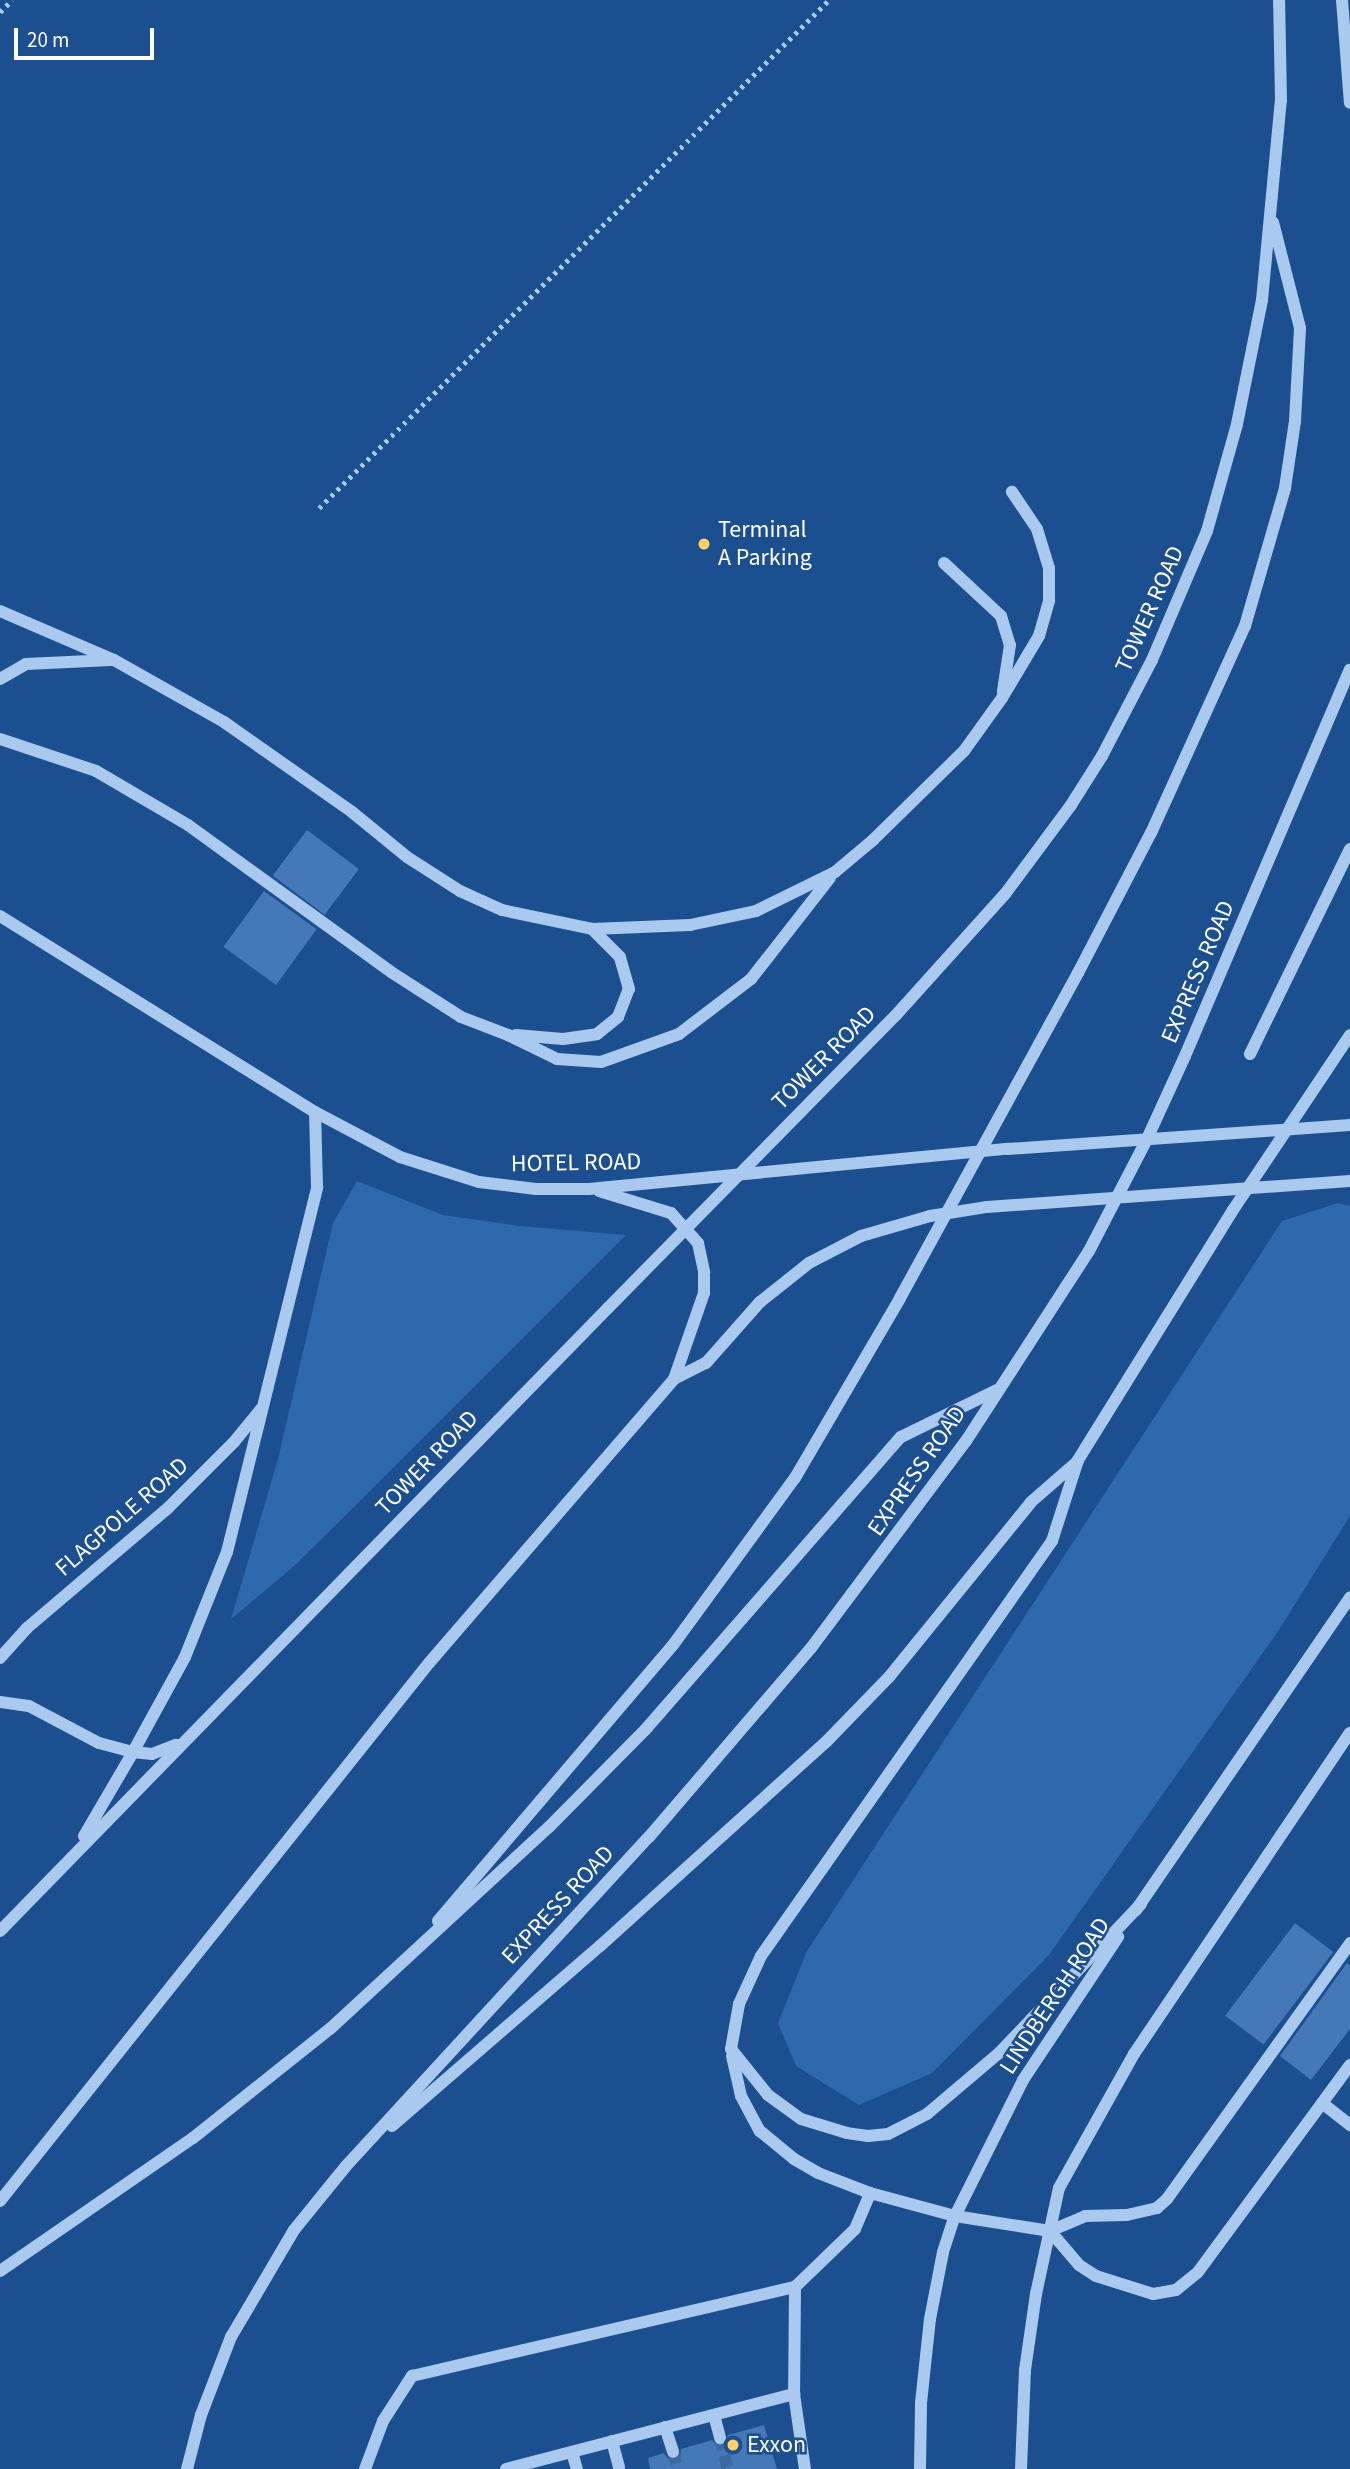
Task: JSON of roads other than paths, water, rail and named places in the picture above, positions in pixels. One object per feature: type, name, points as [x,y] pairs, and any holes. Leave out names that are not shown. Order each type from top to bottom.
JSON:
[{"type":"street","name":"TOWER ROAD","points":[[0,1931],[896,1015],[1005,894],[1063,816],[1102,756],[1162,639],[1207,531],[1237,424],[1262,300],[1282,100],[1279,0]]},
{"type":"street","points":[[1342,0],[1350,103]]},
{"type":"street","points":[[399,1967],[673,1645],[795,1478],[900,1298],[1151,833],[1245,626],[1285,488],[1295,421],[1300,328],[1270,212]]},
{"type":"street","points":[[0,739],[96,771],[188,825],[414,987],[461,1017],[508,1035],[557,1059],[601,1062],[680,1034],[751,979],[835,872],[873,841],[964,751],[1002,698],[1039,636],[1049,600],[1049,568],[1037,529],[1012,492]]},
{"type":"street","points":[[944,563],[1001,616],[1010,645],[1002,698]]},
{"type":"street","points":[[0,611],[114,660],[224,722],[352,812],[407,858],[460,891],[502,910],[592,929],[690,925],[756,911],[835,872]]},
{"type":"street","points":[[0,679],[26,664],[114,660]]},
{"type":"street","name":"EXPRESS ROAD","points":[[187,2469],[201,2415],[231,2337],[294,2230],[346,2166],[649,1837],[757,1714],[862,1583],[959,1451],[1089,1251],[1147,1139],[1185,1056],[1350,670]]},
{"type":"street","points":[[1250,1054],[1350,849]]},
{"type":"street","name":"HOTEL ROAD","points":[[0,916],[316,1112],[400,1157],[479,1182],[536,1189],[589,1189],[1053,1146],[1350,1125]]},
{"type":"street","points":[[508,1035],[563,1039],[597,1034],[618,1017],[629,989],[620,957],[592,929]]},
{"type":"street","points":[[1350,1035],[1233,1210],[1079,1460],[1052,1541],[761,1956],[739,2004],[731,2049],[741,2096],[760,2131],[794,2159],[830,2178],[870,2193],[956,2216],[1050,2231],[1086,2216],[1127,2215],[1157,2208],[1167,2199],[1350,1942]]},
{"type":"street","points":[[73,1854],[134,1752],[184,1657],[214,1590],[236,1519],[317,1187],[316,1112]]},
{"type":"street","points":[[0,2202],[376,1727],[674,1380],[706,1363],[760,1302],[809,1263],[861,1236],[899,1225],[987,1207],[1350,1181]]},
{"type":"street","points":[[589,1189],[671,1213],[698,1243],[704,1272],[704,1293],[674,1380]]},
{"type":"street","name":"EXPRESS ROAD","points":[[0,2272],[193,2138],[264,2084],[399,1967],[549,1827],[645,1730],[901,1437],[999,1389]]},
{"type":"street","name":"FLAGPOLE ROAD","points":[[0,1658],[27,1628],[177,1500],[233,1442],[265,1403]]},
{"type":"street","points":[[346,2166],[600,1946],[826,1742],[889,1677],[1031,1502],[1079,1460]]},
{"type":"street","name":"LINDBERGH ROAD","points":[[920,2469],[921,2403],[930,2319],[943,2252],[956,2216],[1023,2080],[1350,1597]]},
{"type":"street","points":[[0,1702],[29,1706],[99,1742],[134,1752],[164,1751],[184,1741]]},
{"type":"street","points":[[1021,2469],[1025,2370],[1036,2294],[1059,2188],[1114,2087],[1350,1733]]},
{"type":"street","points":[[731,2049],[768,2095],[802,2119],[847,2133],[868,2136],[888,2134],[927,2114],[999,2053],[1141,1904]]},
{"type":"street","points":[[1050,2231],[1079,2266],[1096,2276],[1153,2294],[1176,2290],[1198,2272],[1350,2065]]},
{"type":"street","points":[[1322,2103],[1350,2125]]},
{"type":"street","points":[[365,2469],[383,2421],[412,2376],[795,2287],[855,2229],[870,2193]]},
{"type":"street","points":[[795,2287],[794,2394],[805,2469]]},
{"type":"street","points":[[506,2469],[794,2394]]},
{"type":"street","points":[[714,2415],[720,2438]]},
{"type":"street","points":[[666,2427],[673,2452]]},
{"type":"street","points":[[612,2441],[619,2467]]},
{"type":"street","points":[[572,2452],[577,2469]]},
{"type":"tunnel","points":[[720,2438],[728,2469]]},
{"type":"tunnel","points":[[673,2452],[678,2469]]},
{"type":"place","name":"Terminal A Parking","points":[[704,544]]},
{"type":"place","name":"Exxon","points":[[733,2445]]}]
